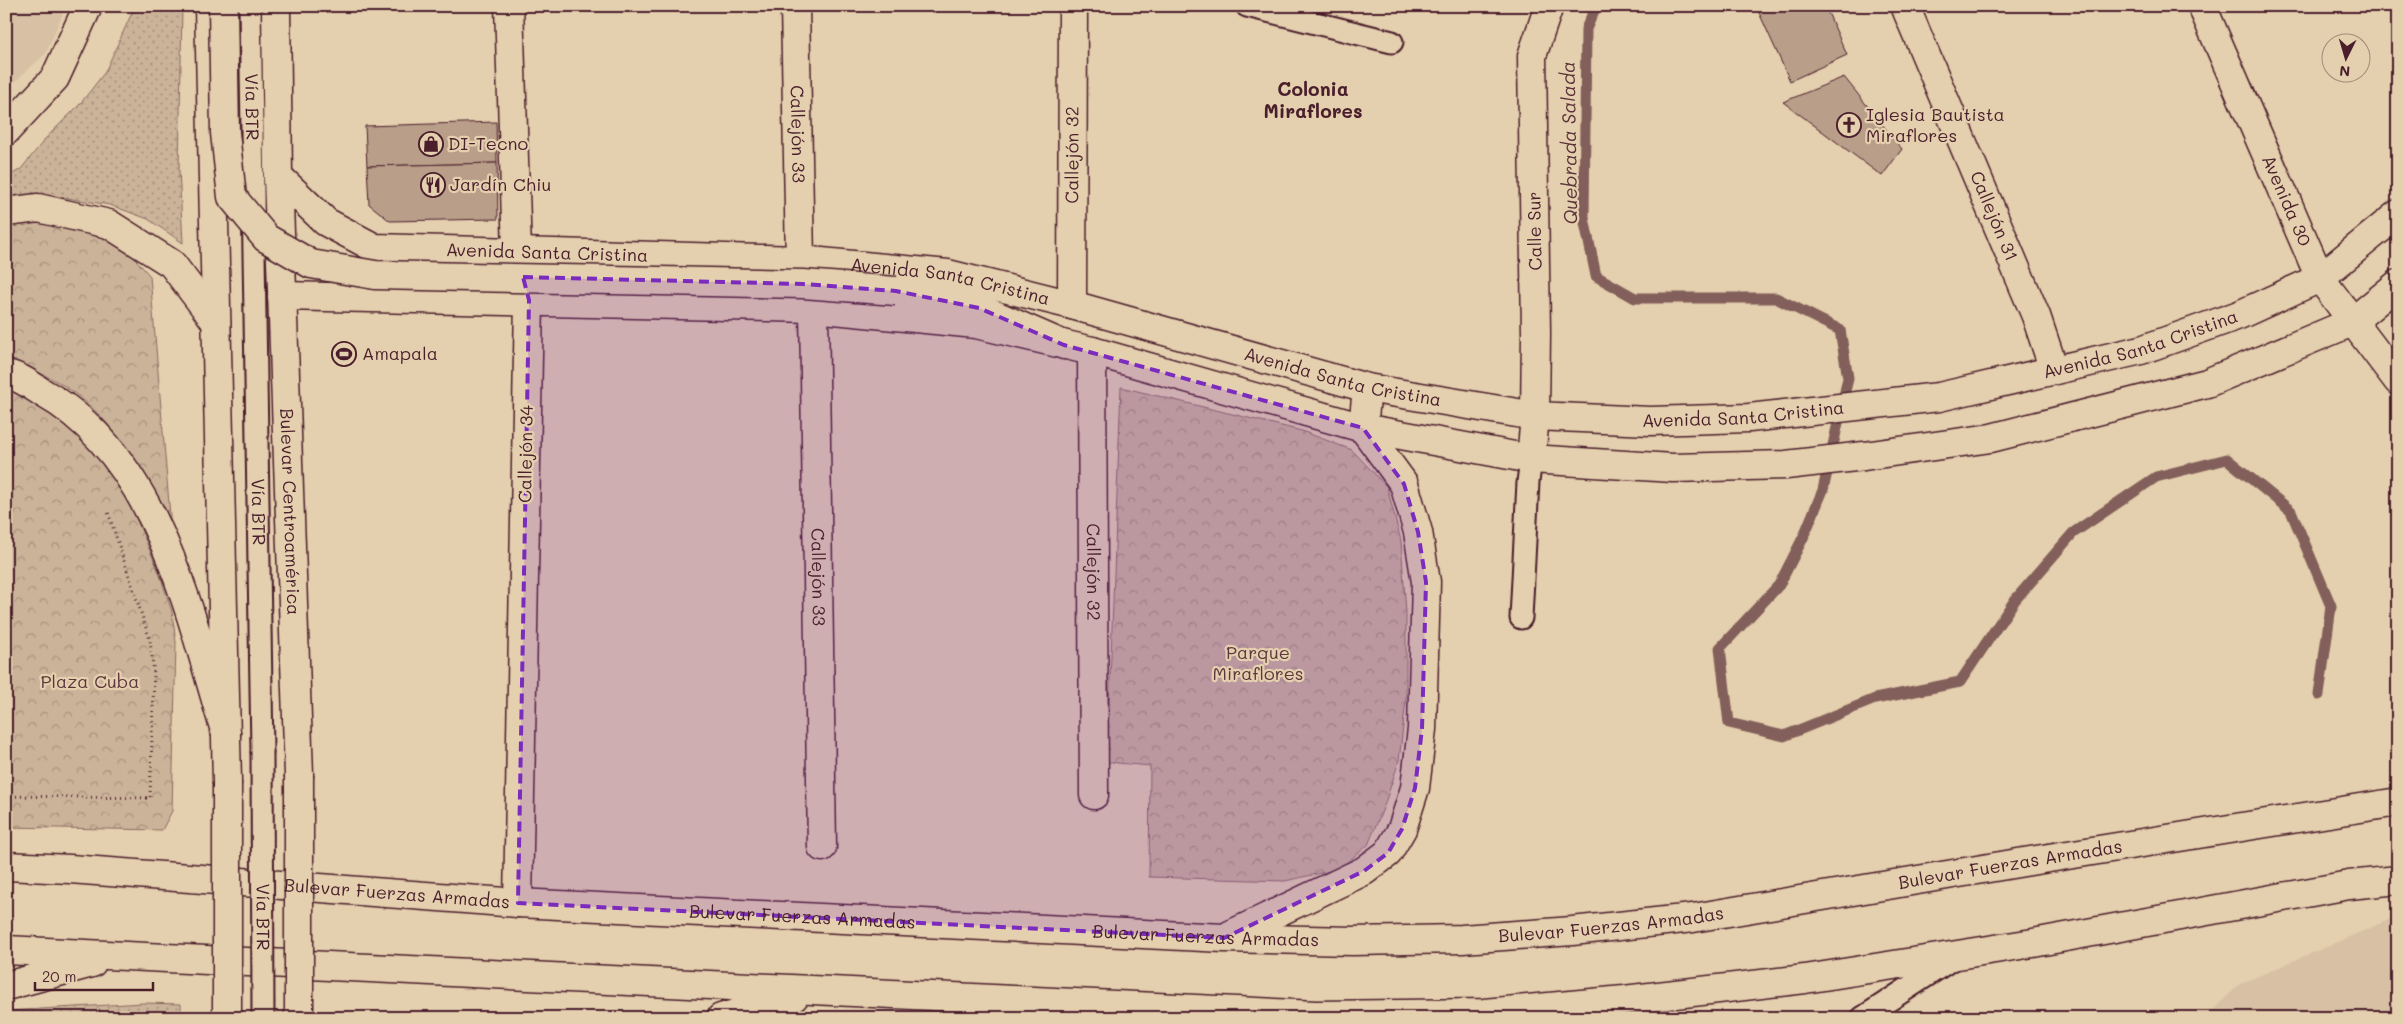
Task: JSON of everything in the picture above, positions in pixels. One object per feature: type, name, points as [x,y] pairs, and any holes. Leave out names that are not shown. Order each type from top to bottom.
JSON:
[{"type":"main road","points":[[6,131],[55,78],[88,6]]},
{"type":"main road","points":[[209,6],[227,782],[227,1018]]},
{"type":"main road","points":[[223,6],[225,132],[232,197],[266,238],[311,264],[375,275],[803,284],[896,291],[979,308],[1064,344]]},
{"type":"main road","name":"Bulevar Centroamérica","points":[[276,6],[278,176],[299,775],[298,1018]]},
{"type":"main road","name":"Callejón 34","points":[[509,6],[517,252],[529,300],[518,903]]},
{"type":"main road","name":"Callejón 33","points":[[795,6],[800,260]]},
{"type":"main road","name":"Callejón 32","points":[[1072,305],[1073,6]]},
{"type":"main road","name":"Calle Sur","points":[[1531,459],[1535,416],[1532,56],[1550,6]]},
{"type":"main road","name":"Callejón 31","points":[[1905,6],[2036,316],[2054,370]]},
{"type":"main road","name":"Avenida 30","points":[[2202,6],[2320,278],[2398,381]]},
{"type":"main road","name":"Avenida Santa Cristina","points":[[278,176],[326,222],[375,248],[800,260],[948,274],[1072,305],[1367,388],[1535,416],[1660,420],[1749,418],[1939,397],[2141,350],[2238,315],[2320,278],[2398,214]]},
{"type":"main road","points":[[6,212],[38,208],[109,224],[172,264],[216,322]]},
{"type":"main road","points":[[282,296],[529,300],[814,308],[976,324],[1092,351],[1363,428],[1531,459],[1674,468],[1786,464],[1864,456],[1990,438],[2207,383],[2352,322],[2398,284]]},
{"type":"main road","name":"Callejón 33","points":[[814,308],[822,847]]},
{"type":"main road","name":"Callejón 32","points":[[1092,351],[1094,795]]},
{"type":"main road","points":[[6,374],[61,402],[106,444],[147,505],[178,577],[226,734]]},
{"type":"main road","points":[[1224,938],[1364,871],[1388,853],[1402,829],[1415,788],[1422,729],[1426,582],[1418,532],[1404,484],[1363,428],[1367,388]]},
{"type":"main road","name":"Bulevar Fuerzas Armadas","points":[[6,866],[70,869],[518,903],[1224,938],[1352,941],[1462,939],[1572,931],[1693,918],[2040,859],[2398,802]]},
{"type":"main road","points":[[6,847],[70,869]]},
{"type":"main road","points":[[6,950],[1316,1015],[1490,1015],[1805,979],[1957,956],[2349,886],[2398,880]]},
{"type":"main road","points":[[6,986],[114,956]]},
{"type":"main road","points":[[721,1018],[816,991]]},
{"type":"lane","name":"Vía BTR","points":[[250,6],[262,751],[262,1018]]},
{"type":"lane","points":[[1246,6],[1392,42]]},
{"type":"lane","points":[[1521,618],[1528,482],[1531,459]]},
{"type":"lane","points":[[1862,1018],[1957,956]]},
{"type":"path","points":[[6,796],[150,798],[154,675],[150,640],[106,507]]},
{"type":"highlighted area","points":[[523,277],[803,284],[896,291],[979,308],[1064,345],[1363,428],[1404,484],[1418,532],[1426,582],[1422,729],[1415,788],[1402,829],[1388,853],[1364,871],[1224,938],[518,903],[529,300]]},
{"type":"shaded area","points":[[6,6],[66,6],[46,53],[6,90]]},
{"type":"shaded area","points":[[2398,916],[2398,1018],[2167,1018],[2213,1010],[2240,984]]},
{"type":"green space","points":[[135,6],[182,6],[179,170],[183,243],[148,219],[110,205],[55,196],[6,200],[6,178],[21,169],[46,138],[80,104],[105,72]]},
{"type":"green space","points":[[23,217],[103,236],[129,252],[150,276],[171,528],[142,472],[104,420],[89,405],[58,382],[6,362],[6,225]]},
{"type":"green space","name":"Plaza Cuba","points":[[6,386],[19,390],[95,445],[134,513],[159,572],[172,612],[176,642],[172,811],[162,830],[6,827]]},
{"type":"green space","name":"Parque Miraflores","points":[[1121,387],[1302,431],[1352,450],[1387,487],[1401,541],[1406,613],[1406,700],[1399,761],[1384,806],[1368,845],[1339,869],[1285,881],[1149,877],[1150,766],[1107,762]]},
{"type":"green space","points":[[144,1003],[181,1004],[181,1018],[6,1018],[6,1011]]},
{"type":"building","points":[[1756,6],[1825,6],[1847,55],[1790,81]]},
{"type":"building","name":"Iglesia Bautista Miraflores","points":[[1844,77],[1902,149],[1882,176],[1783,102]]},
{"type":"building","name":"DI-Tecno","points":[[496,122],[497,163],[367,166],[365,126]]},
{"type":"building","name":"Jardín Chiu","points":[[497,163],[498,219],[390,221],[369,204],[367,166]]},
{"type":"waterway","name":"Quebrada Salada","points":[[1596,6],[1586,29],[1584,218],[1596,276],[1635,298],[1776,298],[1840,330],[1848,378],[1823,490],[1803,538],[1779,585],[1720,648],[1729,723],[1784,736],[1875,699],[1960,682],[2015,600],[2073,533],[2156,477],[2227,459],[2291,511],[2331,606],[2319,695]]},
{"type":"place","name":"Iglesia Bautista Miraflores","points":[[1849,125]]},
{"type":"place","name":"DI-Tecno","points":[[431,144]]},
{"type":"place","name":"Jardín Chiu","points":[[433,185]]},
{"type":"place","name":"Amapala","points":[[344,354]]},
{"type":"district","name":"Colonia Miraflores","points":[[1313,100]]}]
